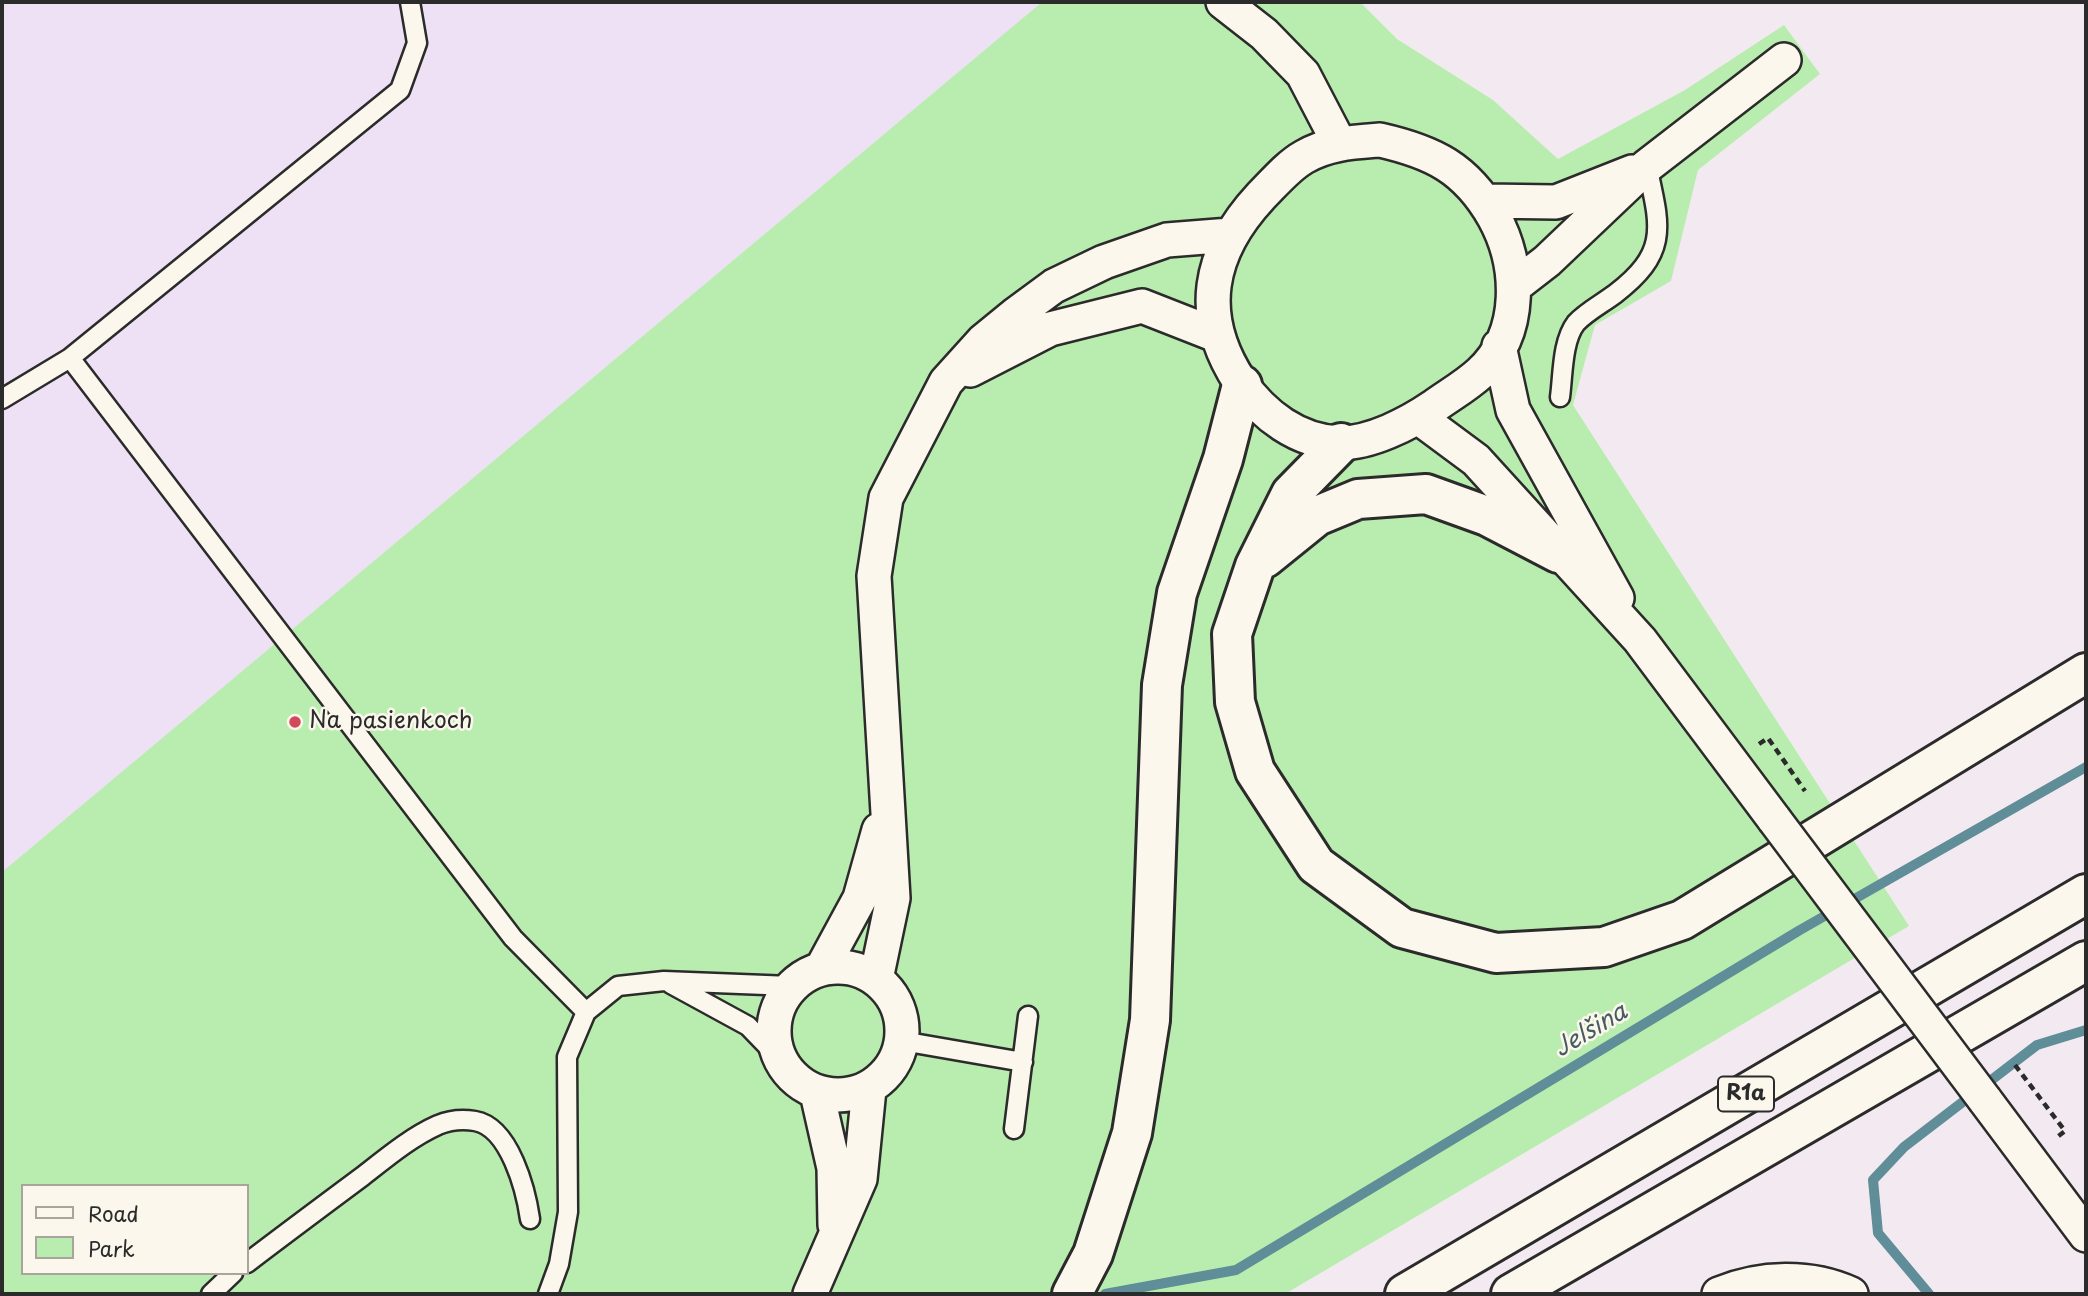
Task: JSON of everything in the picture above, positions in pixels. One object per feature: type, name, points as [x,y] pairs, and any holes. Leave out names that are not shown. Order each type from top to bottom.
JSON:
[{"type":"highway","points":[[1072,1294],[1093,1254],[1132,1133],[1150,1020],[1163,685],[1177,593],[1223,459],[1242,385]]},
{"type":"highway","points":[[1341,443],[1290,494],[1255,566],[1232,634],[1235,702],[1255,771],[1316,865],[1402,928],[1496,953],[1604,947],[1682,920],[2086,673]]},
{"type":"highway","points":[[1255,566],[1317,516],[1359,499],[1426,494],[1487,516],[1558,553]]},
{"type":"highway","name":"R1a","points":[[1405,1294],[2086,894]]},
{"type":"highway","name":"R1a","points":[[1511,1294],[2086,961]]},
{"type":"highway","points":[[2027,996],[2086,979]]},
{"type":"street","points":[[1223,2],[1264,34],[1303,74],[1339,143]]},
{"type":"street","points":[[1516,285],[1548,261],[1647,166],[1784,60]]},
{"type":"street","points":[[1381,140],[1421,149],[1457,170],[1485,201],[1506,239],[1516,285],[1511,316],[1499,346],[1481,372],[1418,417],[1383,433],[1341,443],[1302,435],[1268,415],[1242,385],[1216,335],[1217,265],[1230,234],[1276,180],[1304,157],[1339,143],[1381,140]]},
{"type":"street","points":[[1485,201],[1556,202],[1647,166]]},
{"type":"street","points":[[876,979],[893,898],[874,576],[886,498],[946,382],[983,341],[1054,286],[1104,262],[1167,240],[1230,234]]},
{"type":"street","points":[[946,382],[1050,329],[1142,306],[1216,335]]},
{"type":"street","points":[[1499,346],[1513,410],[1640,640]]},
{"type":"street","points":[[1418,417],[1476,460],[1640,640],[2086,1235]]},
{"type":"street","points":[[822,968],[860,898],[886,808]]},
{"type":"street","points":[[822,968],[850,968],[876,979],[892,996],[901,1017],[902,1041],[891,1069],[869,1089],[844,1096],[817,1093],[793,1079],[777,1056],[772,1031],[778,1006],[791,986],[822,968]]},
{"type":"street","points":[[813,1288],[860,1179],[869,1089]]},
{"type":"street","points":[[817,1093],[834,1168],[836,1238]]},
{"type":"street","points":[[1719,1294],[1776,1280],[1808,1281],[1852,1294]]},
{"type":"lane","points":[[2,399],[70,358],[400,90],[417,43],[410,2]]},
{"type":"lane","points":[[1560,397],[1566,350],[1575,324],[1630,282],[1650,260],[1659,224],[1647,166]]},
{"type":"lane","points":[[70,358],[513,938],[586,1012]]},
{"type":"lane","points":[[664,981],[748,1026],[777,1056]]},
{"type":"lane","points":[[548,1294],[559,1264],[568,1212],[567,1057],[586,1012],[618,986],[664,981],[791,986]]},
{"type":"lane","points":[[1014,1129],[1028,1016]]},
{"type":"lane","points":[[902,1041],[1023,1062]]},
{"type":"lane","points":[[248,1262],[405,1144],[437,1125],[454,1120],[478,1121],[495,1133],[512,1158],[525,1186],[530,1219]]},
{"type":"lane","points":[[211,1294],[231,1275]]},
{"type":"path","points":[[1759,744],[1768,738],[1805,791]]},
{"type":"path","points":[[2014,1065],[2065,1130],[2053,1140]]},
{"type":"shaded area","points":[[2,2],[1042,2],[2,872]]},
{"type":"green space","points":[[1042,2],[1360,2],[1397,39],[1493,100],[1558,159],[1685,90],[1784,25],[1820,74],[1698,170],[1671,281],[1595,325],[1573,405],[1909,926],[1285,1294],[2,1294],[2,872]]},
{"type":"waterway","name":"Jelšina","points":[[1105,1294],[1236,1270],[1800,930],[2086,767]]},
{"type":"waterway","points":[[1929,1294],[1878,1233],[1873,1180],[1904,1147],[2037,1045],[2086,1030]]},
{"type":"place","name":"Na pasienkoch","points":[[295,722]]}]
